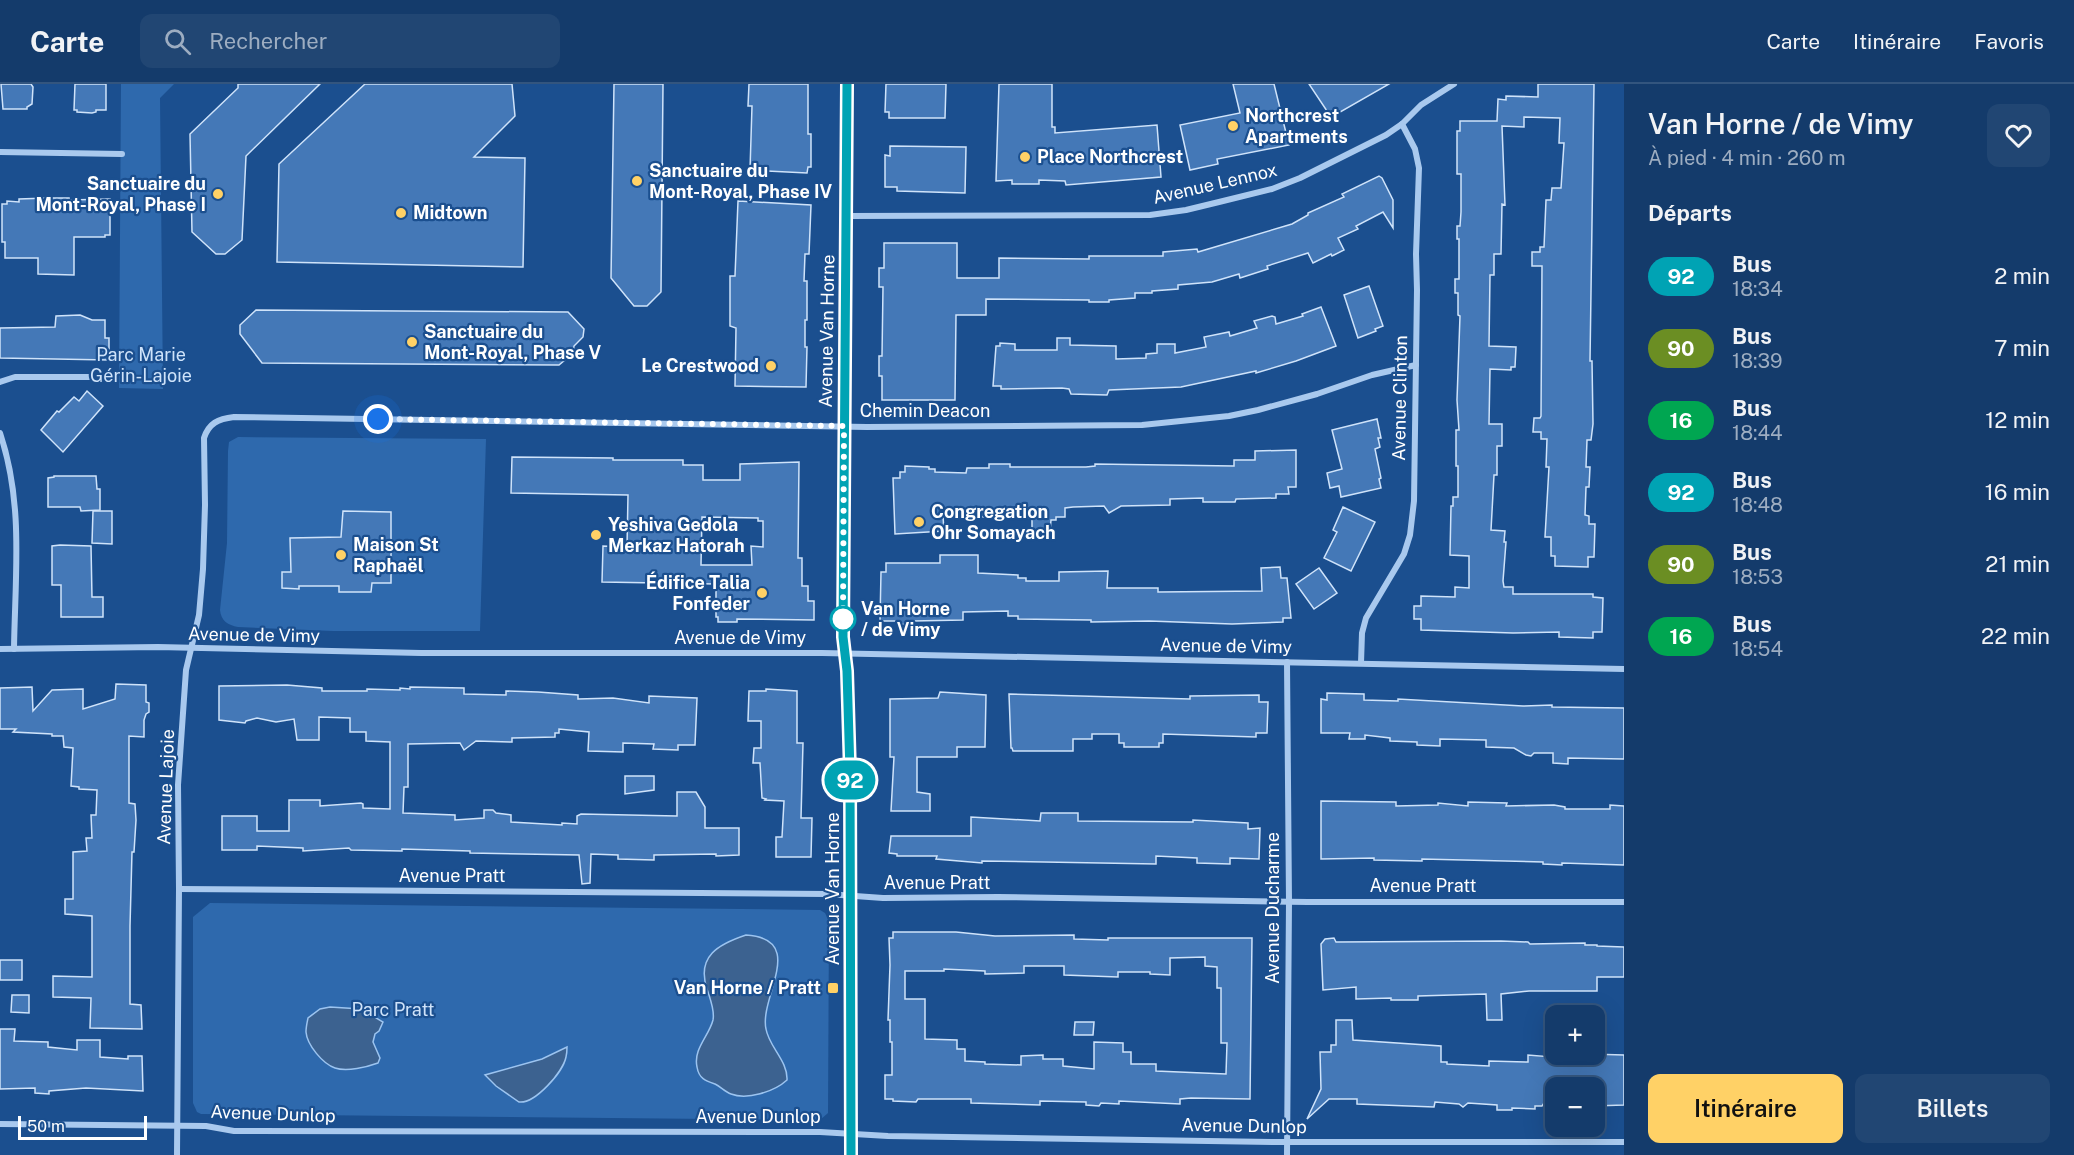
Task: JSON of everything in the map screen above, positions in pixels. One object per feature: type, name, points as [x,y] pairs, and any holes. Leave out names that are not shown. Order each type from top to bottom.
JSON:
[{"type":"main road","name":"Avenue Van Horne","points":[[847,84],[843,637],[850,772],[852,896],[851,1155]]},
{"type":"street","name":"Avenue Lennox","points":[[847,216],[1150,215],[1186,210],[1272,189],[1300,178],[1372,142],[1402,124],[1421,105],[1454,84]]},
{"type":"street","name":"Avenue Clinton","points":[[1361,663],[1362,633],[1366,618],[1404,554],[1410,535],[1414,501],[1419,168],[1415,149],[1402,124]]},
{"type":"street","points":[[0,152],[122,154]]},
{"type":"street","name":"Chemin Deacon","points":[[212,423],[234,417],[844,426],[1142,425],[1258,410],[1317,394],[1372,375],[1416,365]]},
{"type":"street","points":[[0,382],[15,377],[106,376]]},
{"type":"street","name":"Avenue Lajoie","points":[[177,1155],[178,785],[186,670],[199,615],[203,559],[204,438],[212,423]]},
{"type":"street","points":[[0,433],[13,487],[17,520],[18,557],[14,649]]},
{"type":"street","name":"Avenue de Vimy","points":[[0,649],[192,648],[421,653],[845,655],[1624,669]]},
{"type":"street","name":"Avenue Ducharme","points":[[1287,662],[1289,902],[1287,1155]]},
{"type":"street","name":"Avenue Pratt","points":[[179,889],[826,894],[883,898],[998,897],[1289,902],[1624,902]]},
{"type":"street","name":"Avenue Dunlop","points":[[0,1124],[206,1125],[234,1131],[820,1132],[1287,1142],[1624,1142]]},
{"type":"green space","name":"Parc Marie Gérin-Lajoie","points":[[121,84],[174,84],[160,98],[163,389],[119,388]]},
{"type":"green space","points":[[238,437],[486,439],[480,631],[333,631],[238,627],[226,622],[220,610],[227,543],[228,451],[229,442]]},
{"type":"green space","name":"Parc Pratt","points":[[210,903],[820,910],[825,913],[829,921],[828,1113],[820,1120],[201,1114],[197,1112],[193,1103],[193,917]]},
{"type":"shaded area","points":[[746,935],[764,939],[774,947],[778,958],[777,972],[766,1016],[766,1029],[785,1067],[787,1080],[768,1091],[737,1096],[703,1079],[699,1074],[696,1060],[699,1048],[713,1020],[712,1004],[704,978],[707,960],[719,947]]},
{"type":"shaded area","points":[[330,1007],[361,1009],[383,1022],[373,1042],[380,1058],[378,1063],[340,1069],[330,1066],[316,1053],[307,1037],[308,1018],[320,1009]]},
{"type":"shaded area","points":[[567,1047],[560,1071],[540,1093],[525,1101],[519,1102],[485,1075],[542,1059]]},
{"type":"building","points":[[1,84],[31,84],[33,87],[32,104],[27,109],[3,109]]},
{"type":"building","points":[[75,84],[106,84],[106,110],[96,110],[92,113],[74,110]]},
{"type":"building","name":"Sanctuaire du Mont-Royal, Phase I","points":[[238,84],[320,84],[246,156],[242,240],[225,254],[216,254],[192,232],[190,134],[238,88]]},
{"type":"building","name":"Midtown","points":[[365,84],[512,84],[515,116],[474,157],[525,158],[523,267],[277,262],[279,164]]},
{"type":"building","name":"Sanctuaire du Mont-Royal, Phase IV","points":[[614,84],[663,84],[661,292],[647,306],[634,306],[611,278]]},
{"type":"building","points":[[749,84],[808,84],[808,134],[811,134],[811,167],[808,167],[807,173],[750,170],[752,106],[748,106]]},
{"type":"building","points":[[886,84],[946,84],[945,118],[889,118],[889,112],[885,112]]},
{"type":"building","points":[[999,84],[1052,84],[1052,127],[1055,127],[1055,133],[1157,125],[1161,177],[1066,185],[1065,181],[1039,180],[1039,184],[1012,184],[1012,180],[996,181]]},
{"type":"building","name":"Northcrest Apartments","points":[[1233,84],[1274,84],[1289,145],[1217,159],[1218,164],[1190,170],[1180,125],[1240,113]]},
{"type":"building","points":[[1309,84],[1389,84],[1335,115],[1329,114]]},
{"type":"building","points":[[1538,84],[1594,84],[1590,361],[1592,361],[1593,424],[1591,440],[1587,440],[1586,467],[1590,467],[1589,487],[1586,487],[1585,515],[1589,516],[1589,524],[1595,524],[1594,557],[1588,557],[1588,567],[1555,566],[1555,556],[1551,556],[1551,537],[1545,537],[1549,467],[1546,467],[1547,439],[1541,439],[1541,432],[1533,432],[1534,418],[1541,416],[1542,266],[1532,266],[1532,252],[1540,252],[1540,247],[1544,247],[1546,200],[1551,200],[1552,188],[1561,188],[1564,143],[1559,143],[1560,118],[1524,117],[1524,127],[1502,126],[1505,205],[1502,204],[1501,254],[1494,254],[1494,275],[1490,275],[1489,346],[1516,347],[1515,367],[1511,367],[1511,370],[1490,369],[1489,424],[1502,424],[1502,446],[1497,446],[1497,475],[1494,475],[1491,530],[1505,531],[1504,587],[1513,587],[1513,594],[1593,594],[1593,597],[1603,598],[1602,632],[1593,632],[1593,638],[1559,637],[1559,632],[1421,630],[1421,619],[1414,619],[1414,606],[1421,606],[1421,596],[1455,597],[1455,587],[1469,588],[1469,556],[1450,555],[1451,506],[1453,506],[1453,497],[1458,497],[1456,430],[1459,430],[1457,400],[1460,316],[1458,315],[1458,293],[1455,293],[1455,279],[1459,279],[1457,226],[1460,226],[1461,174],[1457,174],[1457,131],[1460,131],[1460,121],[1497,121],[1498,99],[1506,100],[1506,96],[1538,97]]},
{"type":"building","points":[[890,146],[966,147],[965,193],[897,191],[897,187],[885,187],[885,155],[890,156]]},
{"type":"building","points":[[1379,176],[1393,200],[1393,228],[1383,212],[1356,226],[1358,229],[1338,238],[1344,250],[1332,256],[1331,254],[1313,263],[1308,253],[1267,266],[1268,269],[1240,278],[1239,274],[1212,282],[1178,285],[1178,289],[1135,293],[1135,298],[1109,300],[1109,302],[986,299],[986,315],[956,315],[955,400],[882,400],[879,356],[882,356],[883,287],[879,287],[879,268],[884,268],[884,243],[957,243],[957,278],[999,278],[999,258],[1089,259],[1089,256],[1163,256],[1163,252],[1197,249],[1198,252],[1292,224],[1308,213],[1344,197],[1342,194]]},
{"type":"building","points":[[69,198],[69,200],[110,199],[110,235],[74,237],[74,275],[38,274],[38,258],[5,258],[5,242],[2,242],[2,204],[7,204],[7,201],[19,202],[19,199]]},
{"type":"building","points":[[738,201],[811,205],[809,254],[805,254],[804,281],[807,281],[806,387],[735,386],[736,328],[730,326],[730,276],[735,276]]},
{"type":"building","points":[[1369,286],[1383,326],[1358,338],[1344,295]]},
{"type":"building","points":[[1321,307],[1336,346],[1256,373],[1256,371],[1181,387],[1109,390],[1107,395],[1071,394],[1069,389],[1062,388],[1001,389],[1001,386],[993,386],[996,346],[1000,346],[1000,343],[1015,344],[1015,350],[1057,350],[1057,338],[1070,338],[1070,345],[1116,346],[1116,359],[1146,358],[1146,354],[1157,353],[1157,344],[1175,344],[1175,353],[1206,347],[1204,337],[1229,332],[1230,336],[1257,328],[1254,321],[1272,316],[1275,317],[1276,324],[1303,316],[1302,314]]},
{"type":"building","name":"Sanctuaire du Mont-Royal, Phase V","points":[[256,310],[568,312],[584,329],[583,337],[574,346],[573,353],[559,365],[262,363],[240,334],[240,325]]},
{"type":"building","points":[[80,315],[92,320],[105,320],[105,338],[109,338],[109,360],[0,358],[0,328],[55,327],[56,316]]},
{"type":"building","points":[[87,391],[103,406],[63,452],[41,430],[57,411],[59,412],[74,397],[79,401]]},
{"type":"building","points":[[1377,419],[1381,438],[1378,438],[1380,447],[1375,449],[1381,488],[1341,497],[1339,486],[1330,488],[1327,473],[1342,469],[1332,430]]},
{"type":"building","points":[[1296,450],[1296,487],[1288,487],[1289,494],[1276,494],[1276,498],[1236,499],[1235,502],[1203,502],[1203,498],[1170,499],[1170,505],[1121,506],[1109,513],[1104,506],[1065,508],[1065,517],[1056,517],[1056,520],[1051,520],[1050,532],[1032,532],[1032,518],[943,516],[944,531],[895,534],[893,478],[900,478],[900,472],[905,472],[905,466],[929,467],[929,469],[935,469],[935,472],[966,473],[967,468],[989,468],[989,464],[1010,464],[1010,467],[1086,467],[1095,466],[1095,464],[1234,466],[1234,460],[1255,460],[1255,451]]},
{"type":"building","points":[[512,457],[683,460],[683,465],[703,465],[703,480],[740,480],[740,464],[799,462],[798,558],[802,558],[802,586],[808,586],[808,601],[814,601],[814,620],[737,619],[737,622],[718,622],[716,584],[602,582],[603,546],[627,547],[628,495],[511,493]],"holes":[[[702,517],[758,518],[758,521],[763,521],[763,547],[751,546],[752,565],[701,565]]]},
{"type":"building","points":[[96,476],[97,489],[100,489],[100,510],[81,511],[80,507],[48,507],[48,478]]},
{"type":"building","points":[[1343,507],[1375,522],[1351,571],[1324,558],[1337,532],[1333,530]]},
{"type":"building","points":[[93,511],[112,511],[112,544],[92,543]]},
{"type":"building","name":"Maison St Raphaël","points":[[343,511],[391,512],[391,583],[372,583],[371,592],[339,592],[339,586],[282,588],[282,572],[291,572],[290,538],[341,537]]},
{"type":"building","points":[[52,546],[91,546],[92,597],[103,597],[103,617],[61,617],[61,585],[52,585]]},
{"type":"building","points":[[940,555],[978,555],[978,573],[1018,575],[1018,578],[1026,578],[1026,581],[1059,581],[1059,572],[1108,571],[1107,588],[1158,588],[1158,592],[1262,591],[1261,568],[1280,567],[1281,578],[1287,578],[1291,618],[1283,618],[1283,622],[1232,624],[1149,621],[1091,622],[1091,620],[1018,619],[1018,616],[1008,616],[1008,611],[963,612],[963,620],[913,621],[913,625],[900,624],[900,621],[880,621],[881,572],[886,572],[886,563],[940,563]]},
{"type":"building","points":[[1319,568],[1337,593],[1314,609],[1296,584]]},
{"type":"building","points":[[116,684],[146,685],[146,702],[149,703],[149,712],[144,720],[144,737],[129,736],[129,803],[135,804],[136,820],[134,852],[132,852],[130,1004],[141,1005],[142,1029],[90,1028],[91,998],[53,997],[53,976],[92,977],[92,916],[65,914],[65,899],[73,899],[73,852],[87,851],[86,838],[92,838],[91,815],[96,815],[97,790],[71,786],[73,748],[64,747],[63,736],[0,729],[0,688],[32,687],[33,711],[52,690],[83,689],[83,709],[115,699]]},
{"type":"building","points":[[287,685],[322,688],[322,691],[400,690],[400,688],[410,689],[410,687],[464,688],[464,694],[506,695],[506,691],[538,692],[578,695],[578,699],[613,698],[649,703],[649,696],[697,698],[695,745],[678,745],[678,750],[653,749],[654,744],[623,743],[623,752],[588,751],[589,732],[559,729],[555,737],[512,738],[512,742],[476,741],[464,750],[460,743],[408,744],[408,787],[404,787],[403,813],[455,815],[455,820],[484,818],[484,810],[493,810],[496,813],[511,815],[511,822],[577,824],[577,816],[581,814],[677,816],[677,792],[696,792],[705,807],[705,828],[739,828],[739,855],[654,855],[654,860],[618,859],[618,855],[591,854],[590,883],[582,884],[579,855],[402,849],[402,851],[351,850],[349,848],[303,851],[303,848],[257,846],[257,850],[222,850],[222,816],[257,816],[257,831],[289,831],[289,800],[320,800],[320,806],[361,803],[363,808],[390,809],[390,742],[366,741],[366,732],[350,732],[350,718],[319,717],[319,740],[297,740],[294,719],[276,722],[257,718],[245,723],[219,720],[219,686]]},
{"type":"building","points":[[766,689],[797,691],[797,743],[803,743],[801,818],[812,818],[811,857],[776,857],[776,837],[782,837],[784,801],[762,798],[760,763],[753,763],[754,748],[761,748],[761,721],[748,721],[749,691],[766,691]]},
{"type":"building","points":[[940,692],[986,695],[985,747],[957,747],[957,757],[917,757],[917,792],[930,794],[930,811],[891,811],[894,757],[890,757],[890,699],[938,698]]},
{"type":"building","points":[[1327,693],[1364,694],[1364,700],[1398,701],[1398,699],[1523,706],[1624,708],[1624,759],[1568,758],[1568,764],[1553,763],[1553,753],[1534,753],[1531,756],[1514,748],[1486,747],[1486,740],[1440,739],[1440,746],[1417,745],[1417,742],[1390,741],[1390,738],[1365,735],[1365,739],[1349,739],[1350,733],[1321,733],[1321,699],[1327,700]]},
{"type":"building","points":[[1009,694],[1190,699],[1190,696],[1259,695],[1259,702],[1268,702],[1267,733],[1256,733],[1256,737],[1163,734],[1163,743],[1159,743],[1159,747],[1124,747],[1124,743],[1119,743],[1119,734],[1092,734],[1092,739],[1073,739],[1073,751],[1013,751]]},
{"type":"building","points":[[625,776],[654,776],[654,790],[625,794]]},
{"type":"building","points":[[1321,801],[1396,802],[1396,806],[1438,805],[1438,803],[1468,806],[1468,802],[1507,803],[1506,806],[1554,805],[1565,807],[1565,809],[1610,809],[1610,805],[1624,806],[1624,865],[1562,863],[1562,865],[1543,864],[1543,862],[1422,859],[1422,861],[1374,860],[1374,858],[1321,859]]},
{"type":"building","points":[[1041,813],[1078,813],[1078,821],[1193,822],[1193,820],[1248,823],[1248,829],[1260,828],[1259,859],[1230,858],[1230,864],[1197,863],[1197,858],[1156,856],[1156,864],[982,861],[982,863],[936,859],[937,856],[897,856],[897,854],[889,853],[891,836],[971,836],[971,817],[1040,821]]},
{"type":"building","points":[[893,932],[956,932],[995,936],[1074,935],[1074,939],[1108,940],[1108,938],[1252,938],[1250,1099],[1191,1098],[1180,1099],[1180,1104],[1119,1101],[1119,1104],[1101,1103],[1099,1106],[1086,1105],[1086,1102],[1040,1101],[1040,1105],[971,1103],[971,1099],[918,1099],[916,1102],[885,1099],[885,1075],[892,1075],[892,1042],[890,1042],[890,1020],[888,1020],[889,938],[893,938]],"holes":[[[1205,957],[1205,966],[1217,967],[1217,988],[1221,988],[1221,1043],[1227,1043],[1226,1074],[1156,1071],[1156,1064],[1131,1064],[1131,1052],[1123,1052],[1123,1043],[1094,1042],[1094,1069],[1063,1066],[1063,1059],[1043,1059],[1043,1055],[1021,1056],[1021,1065],[965,1061],[965,1049],[957,1049],[957,1040],[925,1039],[925,999],[905,999],[905,971],[944,971],[944,969],[985,971],[985,974],[1024,973],[1024,966],[1064,966],[1064,975],[1118,977],[1118,972],[1150,972],[1150,974],[1170,975],[1170,958]]]},
{"type":"building","points":[[1334,938],[1336,942],[1501,941],[1530,944],[1585,943],[1585,945],[1624,947],[1624,977],[1597,977],[1597,991],[1529,991],[1501,994],[1502,1020],[1487,1020],[1486,994],[1418,996],[1418,1000],[1391,1000],[1391,998],[1356,999],[1356,987],[1323,990],[1321,944],[1325,939]]},
{"type":"building","points":[[0,960],[22,960],[22,980],[0,980]]},
{"type":"building","points":[[12,995],[29,995],[29,1013],[11,1012]]},
{"type":"building","points":[[1336,1020],[1352,1020],[1353,1040],[1441,1046],[1441,1062],[1447,1062],[1447,1064],[1489,1066],[1489,1061],[1528,1062],[1528,1055],[1545,1056],[1545,1065],[1605,1065],[1605,1054],[1624,1055],[1624,1105],[1605,1106],[1605,1077],[1545,1077],[1545,1102],[1542,1106],[1535,1106],[1535,1109],[1497,1110],[1497,1105],[1468,1103],[1463,1107],[1459,1104],[1435,1102],[1434,1107],[1357,1104],[1357,1099],[1329,1099],[1307,1119],[1321,1089],[1320,1052],[1331,1052],[1331,1045],[1336,1045]]},
{"type":"building","points":[[1075,1022],[1094,1022],[1093,1035],[1074,1035]]},
{"type":"building","points":[[0,1029],[15,1029],[14,1041],[48,1042],[48,1047],[77,1050],[77,1040],[100,1040],[100,1057],[128,1059],[128,1056],[142,1056],[143,1091],[86,1088],[49,1091],[49,1094],[35,1093],[35,1088],[0,1089]]},
{"type":"bus line","name":"92","points":[[847,84],[843,637],[847,671],[852,896],[851,1155]]},
{"type":"place","name":"Northcrest Apartments","points":[[1233,126]]},
{"type":"place","name":"Place Northcrest","points":[[1025,157]]},
{"type":"place","name":"Sanctuaire du Mont-Royal, Phase IV","points":[[637,181]]},
{"type":"place","name":"Sanctuaire du Mont-Royal, Phase I","points":[[218,194]]},
{"type":"place","name":"Midtown","points":[[401,213]]},
{"type":"place","name":"Sanctuaire du Mont-Royal, Phase V","points":[[412,342]]},
{"type":"place","name":"Le Crestwood","points":[[771,366]]},
{"type":"place","name":"Congregation Ohr Somayach","points":[[919,522]]},
{"type":"place","name":"Yeshiva Gedola Merkaz Hatorah","points":[[596,535]]},
{"type":"place","name":"Maison St Raphaël","points":[[341,555]]},
{"type":"place","name":"Édifice Talia Fonfeder","points":[[762,593]]},
{"type":"place","name":"Van Horne / de Vimy","points":[[843,619]]},
{"type":"place","name":"Van Horne / Pratt","points":[[833,988]]},
{"type":"route","points":[[378,419],[844,426],[843,619]]}]
